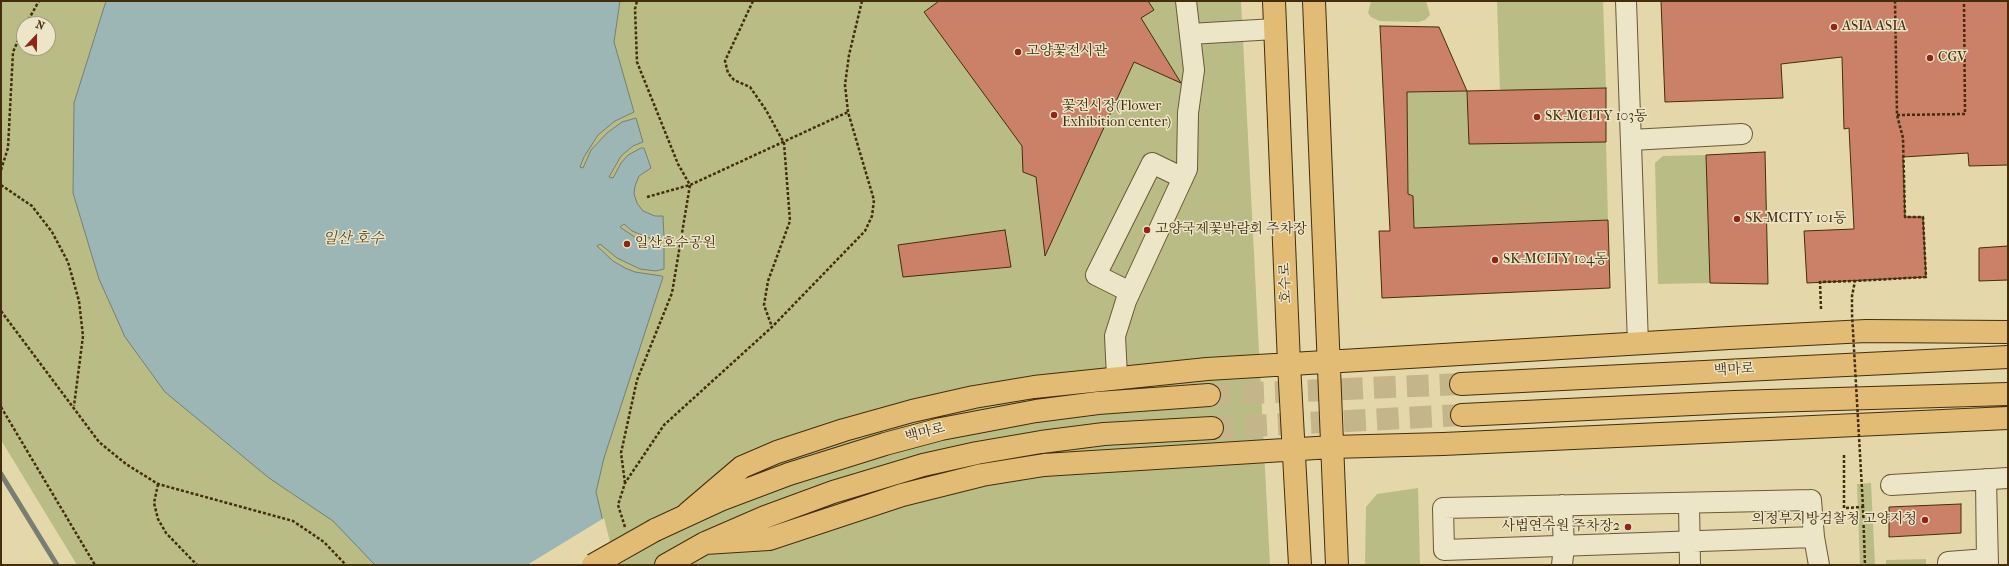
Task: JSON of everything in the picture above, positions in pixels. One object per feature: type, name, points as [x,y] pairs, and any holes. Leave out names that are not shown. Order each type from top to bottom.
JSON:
[{"type":"main road","name":"호수로","points":[[1274,1],[1289,364],[1300,565]]},
{"type":"main road","points":[[1314,1],[1330,361],[1337,565]]},
{"type":"main road","points":[[688,513],[742,467],[809,441],[880,419],[974,397],[1034,387],[1206,369],[1330,361],[1866,332],[2008,332]]},
{"type":"main road","name":"백마로","points":[[1461,384],[2008,357]]},
{"type":"main road","points":[[1462,415],[1734,402],[2008,394]]},
{"type":"main road","name":"백마로","points":[[593,565],[688,513],[755,486],[824,462],[941,428],[1036,411],[1098,403],[1209,395]]},
{"type":"main road","points":[[705,543],[769,538],[902,495],[954,481],[1021,468],[1079,461],[1332,447],[1451,444],[2008,418]]},
{"type":"main road","points":[[670,562],[705,543],[802,502],[897,472],[947,459],[1010,446],[1069,438],[1212,428]]},
{"type":"lane","points":[[1117,378],[1115,336],[1130,292],[1187,169],[1188,113],[1194,70],[1186,1]]},
{"type":"lane","points":[[1626,1],[1638,344]]},
{"type":"lane","points":[[1190,34],[1275,29]]},
{"type":"lane","points":[[1631,140],[1742,134]]},
{"type":"lane","points":[[1130,292],[1096,275],[1152,163],[1182,178]]},
{"type":"lane","points":[[1891,484],[2008,478]]},
{"type":"lane","points":[[1948,565],[1948,562],[1987,563],[1986,479]]},
{"type":"lane","points":[[1814,537],[1690,542],[1563,556],[1444,558],[1443,508],[1811,500],[1814,537],[1819,565]]},
{"type":"lane","points":[[1689,503],[1690,565]]},
{"type":"lane","points":[[1562,505],[1563,556]]},
{"type":"path","points":[[31,16],[39,1]]},
{"type":"path","points":[[625,483],[621,453],[637,380],[672,293],[690,185],[678,164],[637,62],[635,9],[637,1]]},
{"type":"path","points":[[753,1],[725,61],[728,73],[734,80],[750,87],[766,110],[784,143],[790,221],[768,281],[764,306],[772,327]]},
{"type":"path","points":[[627,530],[618,505],[625,483],[664,425],[772,327],[857,240],[865,231],[872,216],[874,200],[848,112],[846,85],[849,55],[862,1]]},
{"type":"path","points":[[1821,309],[1820,282],[1926,277],[1923,217],[1904,217],[1903,138],[1897,115],[1895,1]]},
{"type":"path","points":[[1897,115],[1965,114],[1964,1]]},
{"type":"path","points":[[1,170],[8,148],[13,52],[16,45]]},
{"type":"path","points":[[647,197],[690,185],[784,143],[848,112]]},
{"type":"path","points":[[1,185],[32,206],[52,232],[68,262],[79,301],[83,336],[74,406]]},
{"type":"path","points":[[1855,281],[1852,314],[1865,565]]},
{"type":"path","points":[[1,311],[100,442],[126,464],[158,484],[293,520],[324,542],[346,565]]},
{"type":"path","points":[[1,407],[95,565]]},
{"type":"path","points":[[1844,455],[1844,508],[1863,507]]},
{"type":"path","points":[[158,484],[154,503],[158,519],[166,533],[197,565]]},
{"type":"green space","name":"일산호수공원","points":[[1,1],[1241,1],[1270,565],[77,565],[1,440]]},
{"type":"green space","points":[[1371,1],[1426,1],[1430,15],[1425,20],[1418,22],[1379,21],[1371,17],[1368,13]]},
{"type":"green space","points":[[1497,1],[1603,1],[1606,88],[1500,91]]},
{"type":"green space","points":[[1467,91],[1469,144],[1606,142],[1608,220],[1414,228],[1413,196],[1408,194],[1407,92]]},
{"type":"green space","points":[[1706,155],[1710,283],[1658,284],[1655,163],[1663,156]]},
{"type":"green space","points":[[1871,483],[1875,565],[1860,565],[1857,484]]},
{"type":"green space","points":[[1418,488],[1420,565],[1365,565],[1366,507],[1377,494]]},
{"type":"green space","points":[[1926,559],[1926,565],[1886,565],[1886,560]]},
{"type":"water","name":"일산 호수","points":[[106,1],[620,1],[614,42],[634,112],[615,121],[598,135],[584,157],[580,167],[583,168],[591,150],[607,133],[622,122],[636,118],[643,142],[633,146],[621,156],[609,177],[613,178],[621,163],[628,155],[641,148],[644,148],[651,168],[639,176],[634,194],[637,203],[643,211],[655,216],[663,216],[664,238],[656,240],[649,238],[632,231],[624,224],[620,227],[639,240],[664,246],[664,269],[656,271],[640,269],[617,258],[600,244],[597,246],[613,261],[625,268],[635,272],[663,277],[604,458],[596,492],[608,543],[618,565],[375,565],[333,521],[269,478],[165,392],[125,337],[99,279],[73,193],[74,103]]},
{"type":"pier","points":[[604,518],[610,542],[620,565],[527,565]]},
{"type":"building","name":"꽃전시장(Flower Exhibition center)","points":[[939,1],[1148,1],[1154,10],[1141,18],[1181,83],[1134,62],[1045,256],[1036,177],[1023,172],[1022,146],[924,12]]},
{"type":"building","points":[[1661,1],[2008,1],[2008,165],[1969,166],[1968,153],[1903,157],[1905,217],[1923,217],[1926,277],[1807,283],[1804,231],[1854,229],[1849,128],[1844,129],[1842,57],[1781,64],[1783,98],[1665,102]]},
{"type":"building","name":"SK-MCITY 104동","points":[[1380,26],[1439,27],[1467,91],[1407,92],[1408,194],[1413,196],[1414,228],[1608,220],[1610,288],[1382,298],[1379,231],[1390,231]]},
{"type":"building","name":"SK-MCITY 103동","points":[[1606,88],[1606,142],[1469,144],[1467,91]]},
{"type":"building","name":"SK-MCITY 101동","points":[[1765,152],[1768,284],[1710,283],[1706,155]]},
{"type":"building","points":[[1005,230],[1011,267],[903,277],[898,245]]},
{"type":"building","points":[[2008,246],[2008,280],[1979,281],[1979,248]]},
{"type":"building","name":"의정부지방검찰청 고양지청","points":[[1961,504],[1961,533],[1889,537],[1889,507]]},
{"type":"waterway","points":[[1,474],[57,565]]},
{"type":"tunnel","points":[[1209,395],[1461,384]]},
{"type":"tunnel","points":[[1212,428],[1462,415]]},
{"type":"place","name":"ASIA ASIA","points":[[1834,27]]},
{"type":"place","name":"고양꽃전시관","points":[[1018,52]]},
{"type":"place","name":"CGV","points":[[1930,58]]},
{"type":"place","name":"꽃전시장(Flower Exhibition center)","points":[[1054,115]]},
{"type":"place","name":"SK-MCITY 103동","points":[[1537,117]]},
{"type":"place","name":"SK-MCITY 101동","points":[[1737,219]]},
{"type":"place","name":"고양국제꽃박람회 주차장","points":[[1147,230]]},
{"type":"place","name":"일산호수공원","points":[[627,244]]},
{"type":"place","name":"SK-MCITY 104동","points":[[1495,260]]},
{"type":"place","name":"의정부지방검찰청 고양지청","points":[[1925,520]]},
{"type":"place","name":"사법연수원 주차장2","points":[[1628,527]]}]
